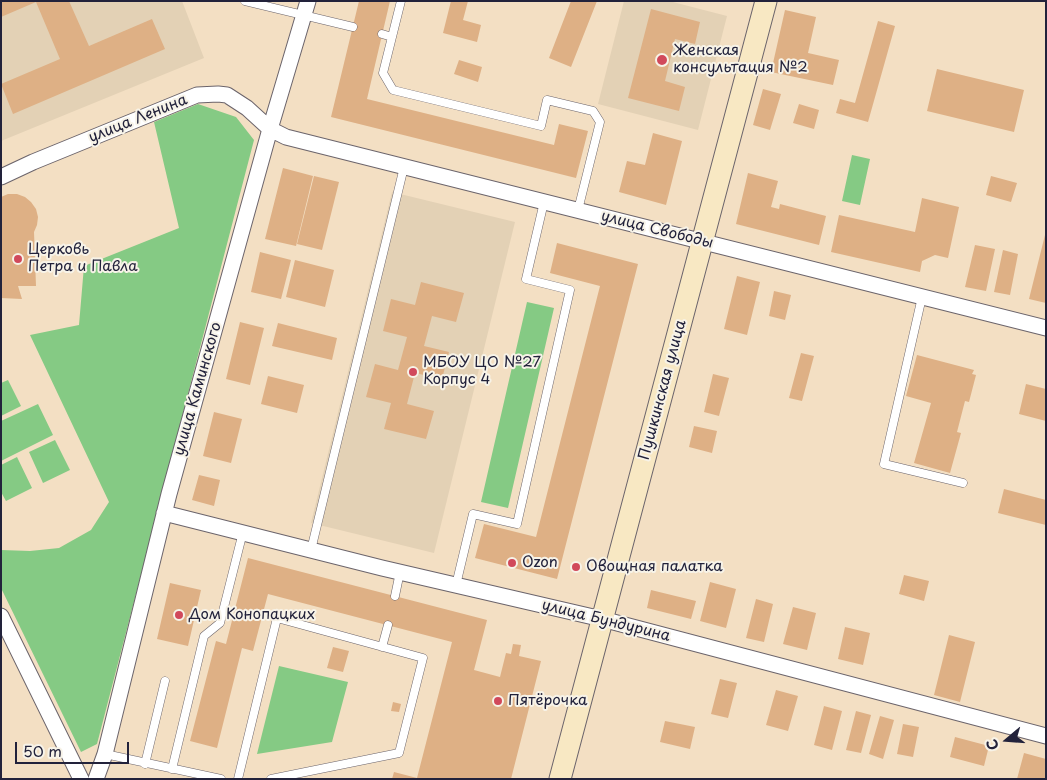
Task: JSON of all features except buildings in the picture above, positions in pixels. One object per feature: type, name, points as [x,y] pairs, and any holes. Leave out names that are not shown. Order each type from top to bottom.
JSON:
[{"type":"street","name":"Пушкинская улица","points":[[560,779],[766,1]]},
{"type":"street","name":"улица Каминского","points":[[96,779],[105,754],[164,513],[305,8]]},
{"type":"street","name":"улица Ленина","points":[[1,177],[197,95],[218,94],[227,96],[247,108],[270,129]]},
{"type":"street","name":"улица Свободы","points":[[270,129],[286,137],[1046,328]]},
{"type":"street","name":"улица Бундурина","points":[[164,513],[400,572],[602,619],[1046,736]]},
{"type":"street","points":[[1,616],[80,779]]},
{"type":"lane","points":[[246,1],[305,8],[353,27]]},
{"type":"lane","points":[[401,1],[383,73],[394,90],[541,126],[547,100],[593,111],[600,122],[578,210]]},
{"type":"lane","points":[[382,34],[392,37]]},
{"type":"lane","points":[[311,550],[404,167]]},
{"type":"lane","points":[[456,585],[473,514],[516,524],[530,468],[570,290],[526,279],[544,202]]},
{"type":"lane","points":[[922,296],[884,464],[963,483]]},
{"type":"lane","points":[[172,769],[204,636],[220,623],[243,532]]},
{"type":"lane","points":[[395,596],[400,572]]},
{"type":"lane","points":[[238,779],[277,618],[423,658],[399,753],[271,779]]},
{"type":"lane","points":[[382,647],[388,625]]},
{"type":"lane","points":[[145,764],[165,681]]},
{"type":"lane","points":[[105,754],[221,779]]},
{"type":"shaded area","points":[[1,1],[182,1],[204,58],[1,141]]},
{"type":"shaded area","name":"Женская консультация №2","points":[[624,1],[669,1],[727,16],[698,130],[598,104]]},
{"type":"shaded area","name":"МБОУ ЦО №27 Корпус 4","points":[[392,192],[515,222],[434,553],[311,523]]},
{"type":"green space","points":[[198,104],[236,117],[254,140],[97,744],[81,752],[1,588],[1,550],[30,551],[59,548],[91,530],[109,502],[30,335],[79,325],[84,266],[179,228],[154,122]]},
{"type":"green space","points":[[852,155],[870,159],[860,205],[842,201]]},
{"type":"green space","points":[[527,302],[554,308],[508,508],[481,502]]},
{"type":"green space","points":[[8,380],[21,406],[1,416],[1,383]]},
{"type":"green space","points":[[38,404],[53,435],[1,461],[1,421]]},
{"type":"green space","points":[[55,440],[70,470],[43,483],[29,452]]},
{"type":"green space","points":[[17,457],[32,488],[6,501],[1,492],[1,465]]},
{"type":"green space","points":[[279,666],[348,682],[332,742],[257,754]]},
{"type":"place","name":"Женская консультация №2","points":[[662,60]]},
{"type":"place","name":"Церковь Петра и Павла","points":[[18,259]]},
{"type":"place","name":"МБОУ ЦО №27 Корпус 4","points":[[413,372]]},
{"type":"place","name":"Ozon","points":[[512,563]]},
{"type":"place","name":"Овощная палатка","points":[[576,567]]},
{"type":"place","name":"Дом Конопацких","points":[[179,615]]},
{"type":"place","name":"Пятёрочка","points":[[498,701]]}]
